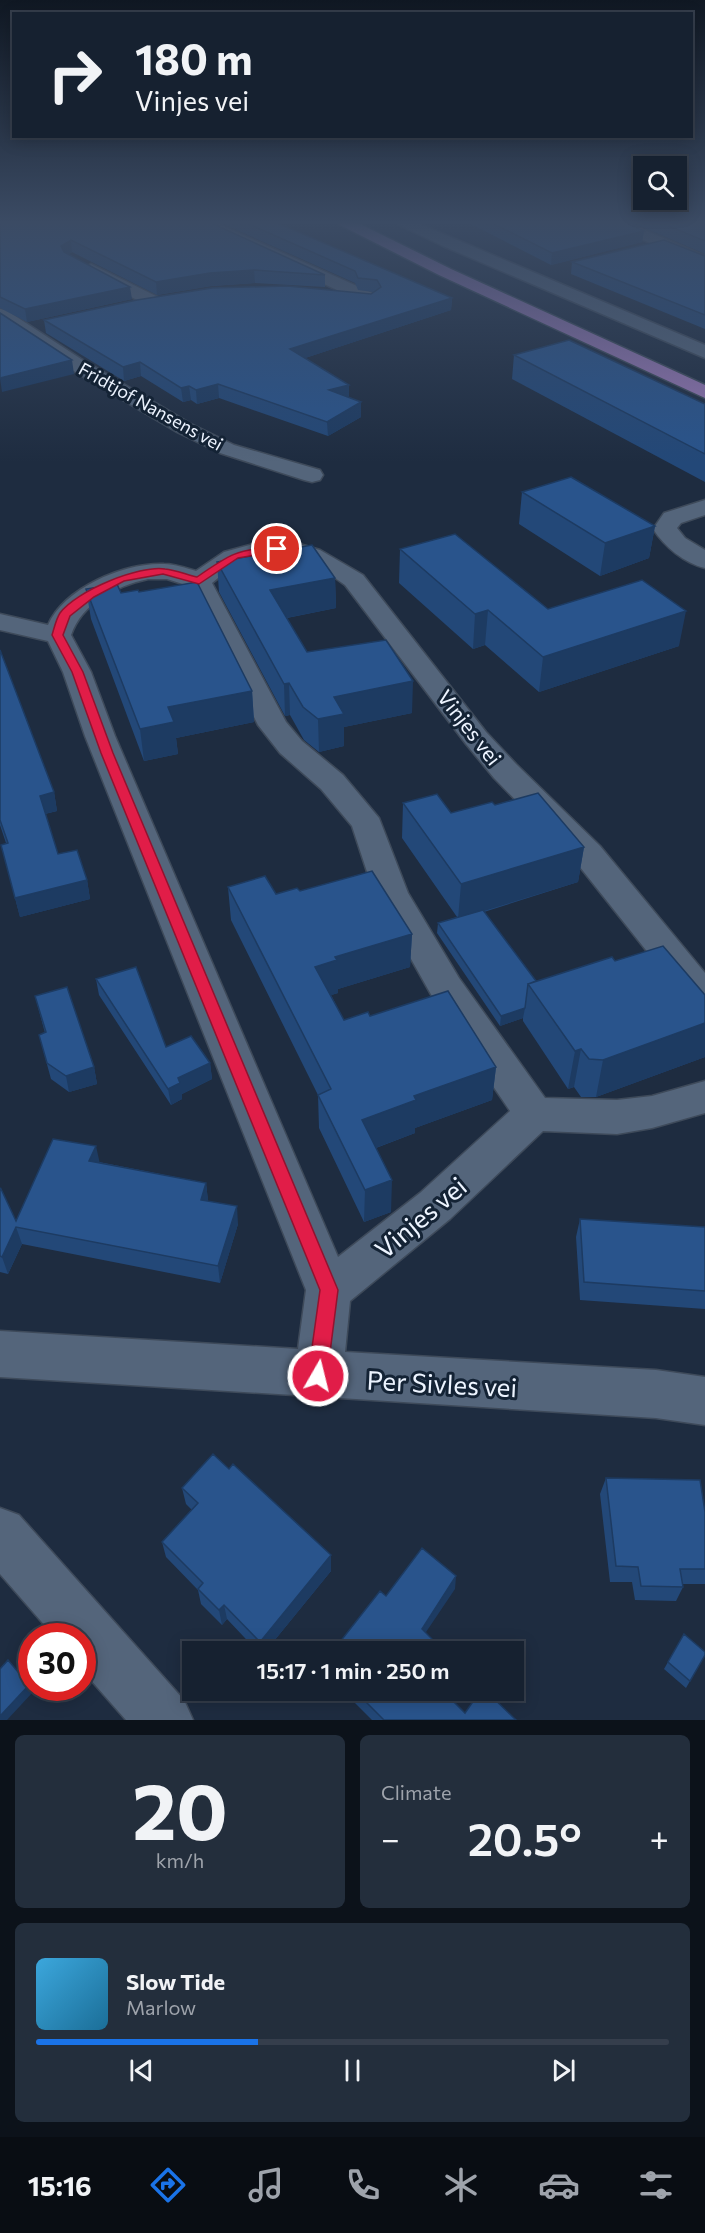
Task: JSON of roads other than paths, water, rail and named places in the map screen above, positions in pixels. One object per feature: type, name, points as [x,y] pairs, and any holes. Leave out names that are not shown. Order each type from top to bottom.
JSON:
[{"type":"main road","points":[[511,302],[705,392]]},
{"type":"main road","points":[[543,302],[705,375]]},
{"type":"street","points":[[128,309],[161,302]]},
{"type":"street","points":[[588,302],[705,352]]},
{"type":"street","name":"Fridtjof Nansens vei","points":[[0,314],[74,363],[184,428],[227,449],[312,475]]},
{"type":"street","points":[[26,330],[48,326]]},
{"type":"street","points":[[705,507],[672,518],[666,529],[677,543],[705,561]]},
{"type":"street","name":"Vinjes vei","points":[[199,581],[235,556],[248,551],[277,549],[289,549],[313,555],[334,565],[354,580],[476,738],[505,771],[588,854],[705,998]]},
{"type":"street","points":[[318,1376],[329,1290],[112,766],[77,672],[58,635],[65,615],[90,595],[121,579],[140,574],[164,571],[199,581],[273,725],[291,747],[332,782],[368,825],[391,892],[446,988],[534,1114],[617,1117],[652,1112],[705,1097]]},
{"type":"street","points":[[0,622],[58,635]]},
{"type":"street","name":"Vinjes vei","points":[[329,1290],[362,1266],[486,1161],[534,1114]]},
{"type":"street","name":"Per Sivles vei","points":[[0,1354],[318,1376],[656,1394],[705,1401]]},
{"type":"street","points":[[0,1534],[164,1720]]}]
